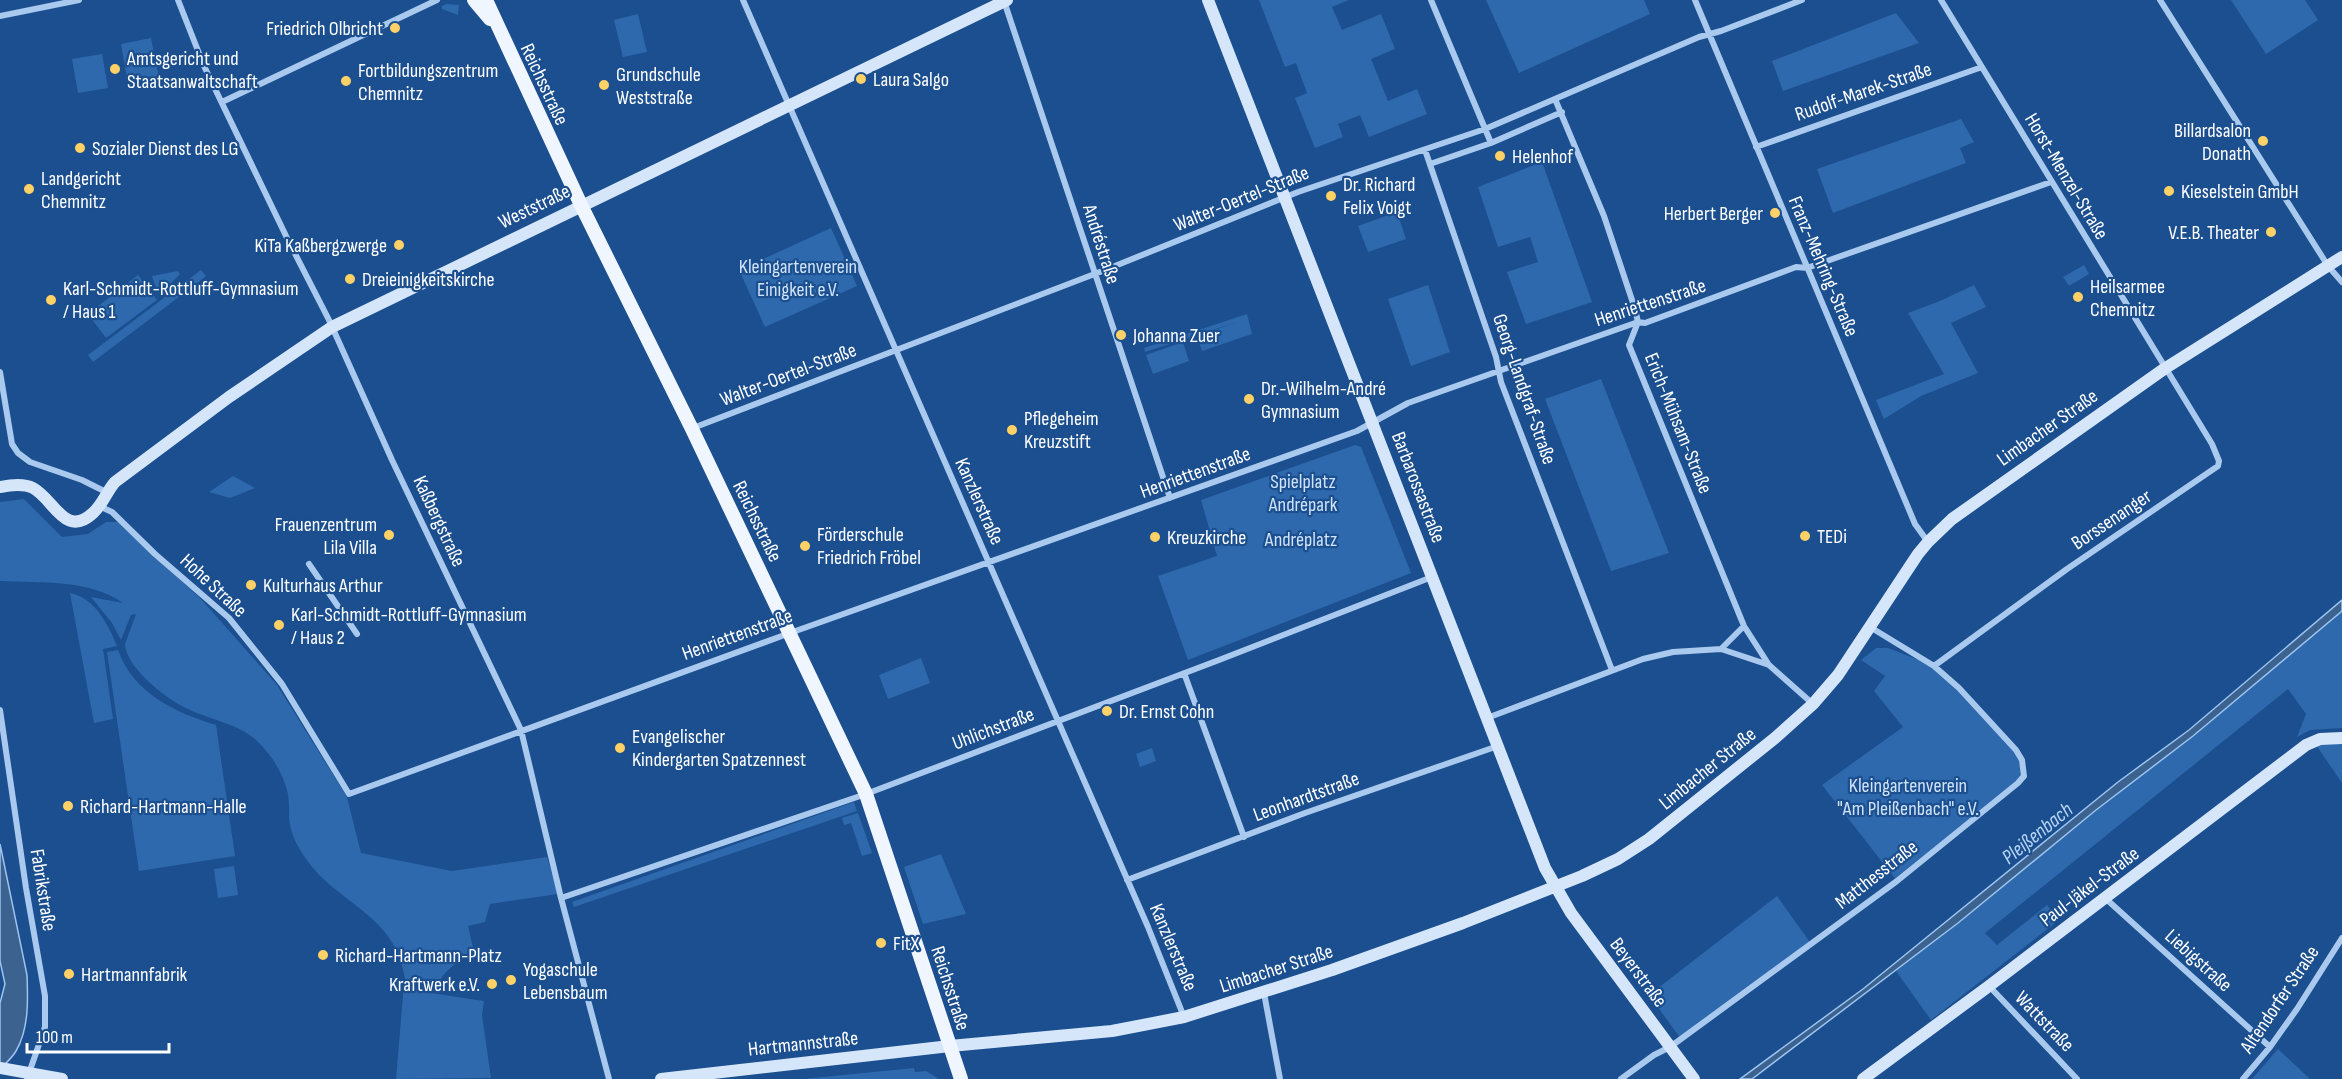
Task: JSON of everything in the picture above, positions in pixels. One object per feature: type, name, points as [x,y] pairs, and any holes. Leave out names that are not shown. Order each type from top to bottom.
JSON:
[{"type":"main road","name":"Reichsstraße","points":[[474,0],[497,27]]},
{"type":"main road","name":"Reichsstraße","points":[[486,0],[581,205],[692,429],[866,794],[961,1079]]},
{"type":"street","points":[[0,16],[80,0]]},
{"type":"street","name":"Kaßbergstraße","points":[[178,0],[204,66],[332,327],[392,460],[521,730],[561,898],[609,1079]]},
{"type":"street","points":[[222,102],[437,0]]},
{"type":"street","name":"Kanzlerstraße","points":[[742,0],[989,562],[1172,984],[1184,1017]]},
{"type":"street","name":"Weststraße","points":[[106,492],[115,482],[229,397],[332,327],[1005,0]]},
{"type":"street","name":"Andréstraße","points":[[1005,0],[1094,275],[1170,498]]},
{"type":"street","name":"Barbarossastraße","points":[[1208,0],[1545,868],[1556,887]]},
{"type":"street","points":[[1431,0],[1491,144]]},
{"type":"street","name":"Franz-Mehring-Straße","points":[[1695,0],[1914,524],[1928,542]]},
{"type":"street","name":"Walter-Oertel-Straße","points":[[692,429],[1094,275],[1344,176],[1485,129],[1709,34],[1802,0]]},
{"type":"street","name":"Horst-Menzel-Straße","points":[[1941,0],[2164,369]]},
{"type":"street","points":[[2160,0],[2328,266],[2342,282]]},
{"type":"street","name":"Rudolf-Marek-Straße","points":[[1756,147],[1982,67]]},
{"type":"street","points":[[1555,99],[1604,216],[1638,322]]},
{"type":"street","points":[[1430,164],[1491,144],[1562,112]]},
{"type":"street","name":"Georg-Landgraf-Straße","points":[[1425,150],[1493,347],[1500,382],[1612,670]]},
{"type":"street","name":"Henriettenstraße","points":[[349,794],[790,633],[1357,431],[1408,404],[1499,371],[1638,322],[1645,323],[1796,267],[1807,268],[2051,182]]},
{"type":"street","name":"Limbacher Straße","points":[[950,1046],[1112,1031],[1184,1017],[1264,993],[1432,934],[1556,887],[1618,859],[1650,839],[1775,738],[1813,704],[1838,675],[1928,542],[1952,519],[1987,492],[2164,369],[2342,257]]},
{"type":"street","name":"Erich-Mühsam-Straße","points":[[1638,322],[1629,345],[1744,626],[1769,665],[1813,704]]},
{"type":"street","name":"Borssenanger","points":[[1934,666],[2067,569],[2218,466],[2219,461],[2212,444],[2164,369]]},
{"type":"street","points":[[0,372],[12,444],[18,453],[30,462],[82,480],[106,492],[99,506],[86,518],[70,521],[62,517],[41,494],[32,488],[20,485],[0,487]]},
{"type":"street","name":"Hohe Straße","points":[[99,506],[112,512],[155,554],[229,618],[282,684],[349,794]]},
{"type":"street","points":[[309,564],[357,634]]},
{"type":"street","name":"Uhlichstraße","points":[[561,898],[866,794],[1432,577]]},
{"type":"street","points":[[1721,649],[1744,626]]},
{"type":"street","name":"Matthesstraße","points":[[1621,1079],[1654,1054],[1670,1047],[1897,881],[2024,776],[2022,760],[2009,741],[1959,688],[1934,666],[1869,626]]},
{"type":"street","points":[[1487,718],[1612,670],[1673,652],[1721,649],[1769,665]]},
{"type":"street","points":[[1184,673],[1244,837]]},
{"type":"street","name":"Fabrikstraße","points":[[0,710],[26,888],[45,996],[45,1027],[28,1076]]},
{"type":"street","name":"Paul-Jäkel-Straße","points":[[1863,1079],[2306,745],[2320,739],[2342,738]]},
{"type":"street","name":"Leonhardtstraße","points":[[1127,880],[1315,810],[1498,746]]},
{"type":"street","name":"Beyerstraße","points":[[1556,887],[1571,913],[1695,1079]]},
{"type":"street","name":"Liebigstraße","points":[[2105,898],[2270,1047]]},
{"type":"street","name":"Altendorfer Straße","points":[[2243,1079],[2270,1047],[2342,938]]},
{"type":"street","name":"Wattstraße","points":[[1989,986],[2077,1079]]},
{"type":"street","points":[[1264,993],[1280,1079]]},
{"type":"street","name":"Hartmannstraße","points":[[661,1079],[950,1046]]},
{"type":"street","points":[[2,1068],[28,1076],[62,1079]]},
{"type":"green space","points":[[1259,0],[1349,0],[1332,7],[1342,30],[1381,14],[1395,49],[1371,59],[1388,101],[1417,89],[1427,114],[1369,137],[1360,115],[1338,124],[1343,137],[1315,148],[1295,98],[1307,93],[1296,63],[1285,67]]},
{"type":"green space","points":[[1486,0],[1644,0],[1650,14],[1519,73]]},
{"type":"green space","points":[[2231,0],[2305,0],[2318,20],[2266,54]]},
{"type":"green space","points":[[459,5],[458,15],[442,9],[442,6]]},
{"type":"green space","points":[[1896,13],[1919,43],[1783,91],[1772,61]]},
{"type":"green space","points":[[638,14],[647,52],[623,57],[614,20]]},
{"type":"green space","points":[[151,38],[159,78],[128,84],[121,44]]},
{"type":"green space","points":[[102,54],[108,88],[78,93],[72,59]]},
{"type":"green space","points":[[1961,119],[1974,142],[1960,148],[1966,163],[1833,213],[1817,169]]},
{"type":"green space","points":[[1542,162],[1592,302],[1526,324],[1507,272],[1538,262],[1530,237],[1498,247],[1478,187]]},
{"type":"green space","points":[[1397,212],[1406,239],[1368,252],[1358,226]]},
{"type":"green space","name":"Kleingartenverein Einigkeit e.V.","points":[[831,228],[857,286],[765,327],[739,270]]},
{"type":"green space","points":[[2084,265],[2089,274],[2069,286],[2063,277]]},
{"type":"green space","points":[[201,270],[206,276],[93,362],[88,355]]},
{"type":"green space","points":[[178,271],[180,274],[161,293],[152,276]]},
{"type":"green space","points":[[138,275],[157,300],[106,338],[88,314]]},
{"type":"green space","points":[[1428,285],[1450,352],[1411,366],[1388,299]]},
{"type":"green space","points":[[1974,285],[1986,307],[1951,323],[1978,373],[1921,396],[1884,419],[1876,400],[1944,374],[1908,313]]},
{"type":"green space","points":[[1247,314],[1252,334],[1202,351],[1197,336],[1240,321],[1145,352],[1144,348]]},
{"type":"green space","points":[[1183,342],[1189,361],[1153,374],[1146,355]]},
{"type":"green space","points":[[1601,379],[1669,553],[1611,571],[1545,399]]},
{"type":"green space","name":"Andréplatz","points":[[1355,445],[1361,447],[1411,573],[1188,660],[1158,576],[1217,556],[1201,500]]},
{"type":"green space","points":[[233,476],[255,488],[230,498],[209,492]]},
{"type":"green space","points":[[24,499],[62,537],[88,534],[106,522],[118,522],[201,599],[277,685],[347,797],[361,853],[452,871],[547,857],[558,894],[490,904],[485,922],[468,926],[474,952],[449,969],[434,990],[405,979],[399,957],[390,939],[378,924],[319,875],[306,859],[294,839],[286,786],[267,752],[256,740],[239,729],[174,701],[138,671],[127,653],[125,644],[136,614],[131,615],[121,640],[112,623],[91,597],[123,603],[110,595],[80,586],[0,581],[0,502]]},
{"type":"green space","points":[[70,593],[87,600],[100,613],[117,646],[103,649],[113,719],[94,723]]},
{"type":"green space","points":[[2342,611],[2342,728],[2310,730],[2297,737],[2306,714],[2288,689],[1985,933],[1997,945],[2047,905],[2059,920],[1931,1020],[1896,971],[2096,810],[2193,736]]},
{"type":"green space","name":"Kleingartenverein \"Am Pleißenbach\" e.V.","points":[[1876,648],[1888,648],[1934,666],[2016,750],[2024,776],[1897,881],[1822,785],[1903,727],[1874,691],[1885,676],[1861,660]]},
{"type":"green space","points":[[118,650],[134,678],[158,699],[186,714],[216,725],[235,856],[139,871],[107,652]]},
{"type":"green space","points":[[921,658],[930,683],[888,699],[879,675]]},
{"type":"green space","points":[[2342,740],[2342,783],[2314,742]]},
{"type":"green space","points":[[1152,748],[1156,761],[1140,767],[1136,754]]},
{"type":"green space","points":[[854,802],[857,811],[574,907],[572,902]]},
{"type":"green space","points":[[858,813],[872,853],[862,856],[851,823],[844,825],[842,818]]},
{"type":"green space","points":[[941,854],[966,914],[923,924],[904,867]]},
{"type":"green space","points":[[234,866],[238,895],[218,898],[214,869]]},
{"type":"green space","points":[[1777,896],[1812,945],[1681,1039],[1649,995]]},
{"type":"green space","points":[[404,983],[424,992],[484,1001],[482,1015],[491,1078],[396,1079]]},
{"type":"green space","points":[[2278,1049],[2310,1079],[2252,1079]]},
{"type":"green space","points":[[914,1068],[915,1072],[926,1071],[939,1079],[803,1079]]},
{"type":"shaded area","points":[[2342,600],[2342,611],[2193,736],[2096,810],[1958,923],[1752,1079],[1740,1079],[1863,989],[2118,782],[2189,730]]},
{"type":"shaded area","points":[[0,844],[27,975],[28,994],[27,1014],[20,1042],[13,1056],[0,1069],[0,1003],[5,984],[0,961]]},
{"type":"place","name":"Friedrich Olbricht","points":[[395,28]]},
{"type":"place","name":"Amtsgericht und Staatsanwaltschaft","points":[[115,69]]},
{"type":"place","name":"Laura Salgo","points":[[861,79]]},
{"type":"place","name":"Fortbildungszentrum Chemnitz","points":[[346,81]]},
{"type":"place","name":"Grundschule Weststraße","points":[[604,85]]},
{"type":"place","name":"Billardsalon Donath","points":[[2263,141]]},
{"type":"place","name":"Sozialer Dienst des LG","points":[[80,148]]},
{"type":"place","name":"Helenhof","points":[[1500,156]]},
{"type":"place","name":"Landgericht Chemnitz","points":[[29,189]]},
{"type":"place","name":"Kieselstein GmbH","points":[[2169,191]]},
{"type":"place","name":"Dr. Richard Felix Voigt","points":[[1331,196]]},
{"type":"place","name":"Herbert Berger","points":[[1775,213]]},
{"type":"place","name":"V.E.B. Theater","points":[[2271,232]]},
{"type":"place","name":"KiTa Kaßbergzwerge","points":[[399,245]]},
{"type":"place","name":"Dreieinigkeitskirche","points":[[350,279]]},
{"type":"place","name":"Heilsarmee Chemnitz","points":[[2078,297]]},
{"type":"place","name":"Karl-Schmidt-Rottluff-Gymnasium / Haus 1","points":[[51,300]]},
{"type":"place","name":"Johanna Zuer","points":[[1121,335]]},
{"type":"place","name":"Dr.-Wilhelm-André Gymnasium","points":[[1249,399]]},
{"type":"place","name":"Pflegeheim Kreuzstift","points":[[1012,430]]},
{"type":"place","name":"Frauenzentrum Lila Villa","points":[[389,535]]},
{"type":"place","name":"TEDi","points":[[1805,536]]},
{"type":"place","name":"Kreuzkirche","points":[[1155,537]]},
{"type":"place","name":"Förderschule Friedrich Fröbel","points":[[805,546]]},
{"type":"place","name":"Kulturhaus Arthur","points":[[251,585]]},
{"type":"place","name":"Karl-Schmidt-Rottluff-Gymnasium / Haus 2","points":[[279,625]]},
{"type":"place","name":"Dr. Ernst Cohn","points":[[1107,711]]},
{"type":"place","name":"Evangelischer Kindergarten Spatzennest","points":[[620,748]]},
{"type":"place","name":"Richard-Hartmann-Halle","points":[[68,806]]},
{"type":"place","name":"FitX","points":[[881,943]]},
{"type":"place","name":"Richard-Hartmann-Platz","points":[[323,955]]},
{"type":"place","name":"Hartmannfabrik","points":[[69,974]]},
{"type":"place","name":"Yogaschule Lebensbaum","points":[[511,980]]},
{"type":"place","name":"Kraftwerk e.V.","points":[[492,984]]},
{"type":"park label","name":"Spielplatz Andrépark","points":[[1303,492]]},
{"type":"water label","name":"Pleißenbach","points":[[2037,833]]}]
